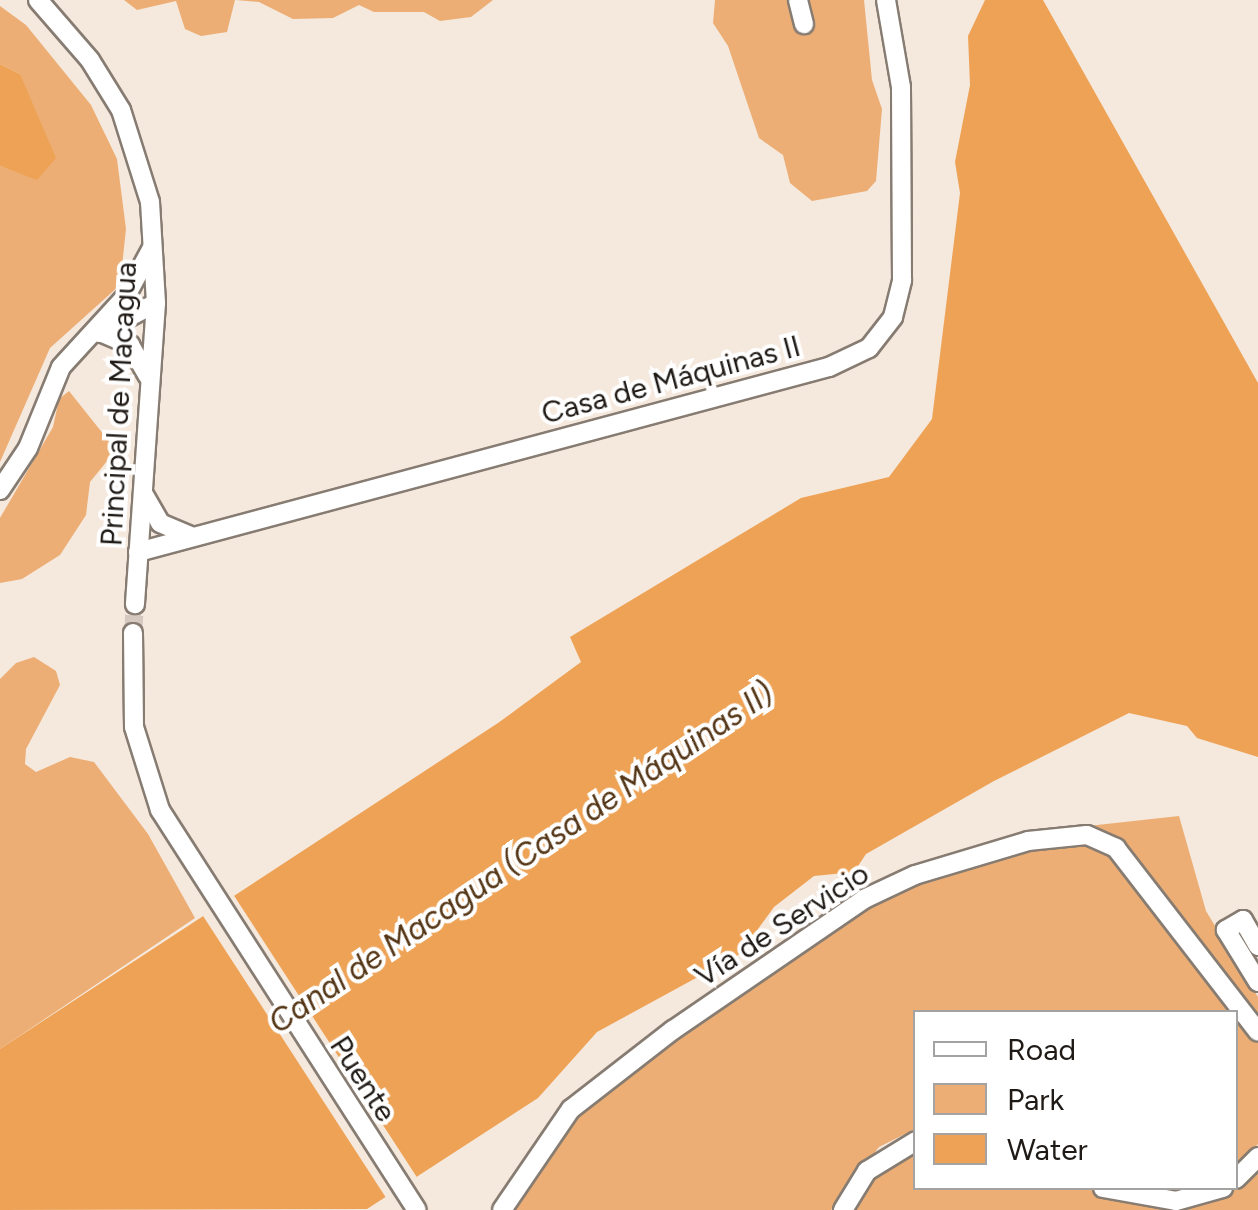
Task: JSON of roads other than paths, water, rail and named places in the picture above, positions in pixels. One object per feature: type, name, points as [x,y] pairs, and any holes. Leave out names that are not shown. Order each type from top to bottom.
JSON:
[{"type":"street","name":"Principal de Macagua","points":[[38,0],[90,60],[121,110],[141,164],[155,238],[156,302],[134,604]]},
{"type":"street","points":[[798,0],[804,24]]},
{"type":"street","name":"Casa de Máquinas II","points":[[138,552],[829,367],[869,348],[893,317],[902,280],[901,87],[886,0]]},
{"type":"street","points":[[0,490],[28,448],[50,384],[135,284],[155,238]]},
{"type":"street","points":[[80,345],[156,302]]},
{"type":"street","points":[[100,332],[130,345],[149,381]]},
{"type":"street","points":[[141,487],[160,523],[197,536]]},
{"type":"street","name":"Puente","points":[[133,633],[132,706],[141,755],[160,810],[200,881],[416,1208]]},
{"type":"street","name":"Vía de Servicio","points":[[502,1210],[571,1109],[673,1030],[864,899],[915,875],[1028,841],[1087,835],[1116,848],[1258,1032]]},
{"type":"street","points":[[1258,946],[1243,920],[1226,930],[1258,982]]},
{"type":"street","points":[[843,1210],[868,1172],[913,1143]]},
{"type":"street","points":[[1238,1177],[1258,1157]]},
{"type":"street","points":[[1115,1190],[1176,1201],[1216,1190]]},
{"type":"water","name":"Canal de Macagua (Casa de Máquinas II)","points":[[985,0],[1043,0],[1258,383],[1258,757],[1197,738],[1187,726],[1129,713],[994,781],[866,854],[854,872],[814,876],[774,907],[740,954],[597,1032],[538,1098],[367,1209],[0,1210],[0,1049],[498,723],[581,662],[570,637],[801,498],[889,477],[932,419],[960,193],[955,162],[970,85],[968,36]]},
{"type":"water","points":[[0,64],[20,74],[56,158],[37,180],[0,166]]},
{"type":"tunnel","points":[[133,633],[135,604]]}]
